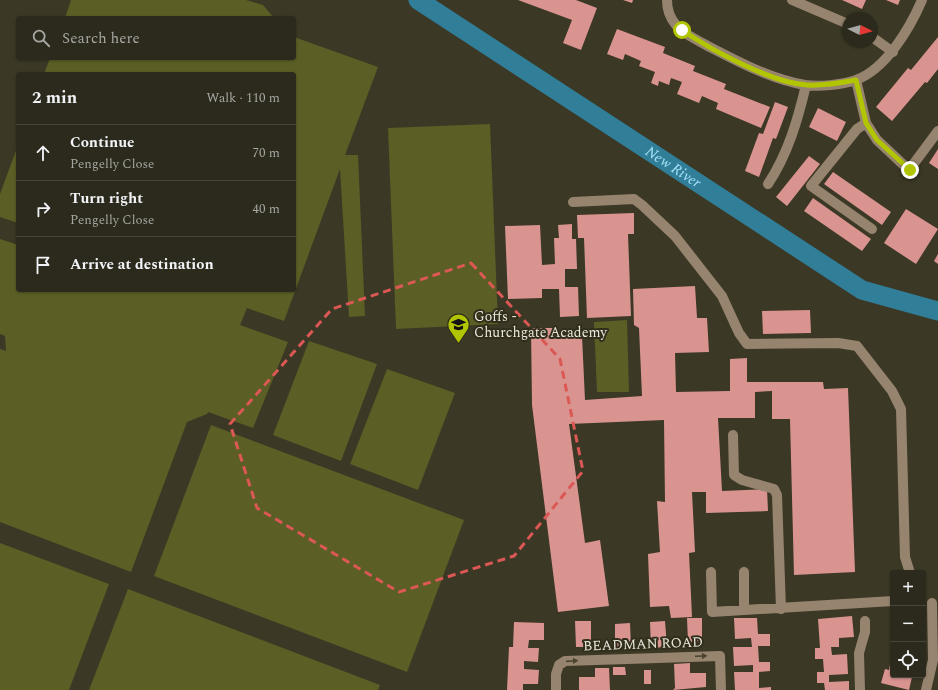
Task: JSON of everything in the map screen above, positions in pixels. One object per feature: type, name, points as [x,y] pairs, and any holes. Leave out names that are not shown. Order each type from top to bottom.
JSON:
[{"type":"street","points":[[667,0],[668,11],[676,25],[690,36],[762,72],[806,85],[821,85],[856,80],[866,74],[892,52],[914,19],[922,0]]},
{"type":"street","points":[[792,0],[842,21]]},
{"type":"street","points":[[878,42],[892,52]]},
{"type":"street","points":[[856,80],[866,123],[877,140],[910,170],[938,131]]},
{"type":"street","points":[[768,184],[776,171],[791,136],[806,85]]},
{"type":"street","points":[[866,123],[857,129],[811,186],[872,229]]},
{"type":"street","points":[[572,202],[634,199],[642,205],[676,236],[722,296],[739,333],[747,344],[838,344],[857,346],[892,391],[901,409],[905,556],[909,570]]},
{"type":"street","points":[[733,435],[734,475],[742,480],[774,489],[777,495],[781,609]]},
{"type":"street","points":[[711,572],[712,612],[890,601]]},
{"type":"street","points":[[744,572],[744,610]]},
{"type":"street","points":[[926,690],[932,660],[931,602]]},
{"type":"street","points":[[860,690],[859,652],[865,632],[865,621]]},
{"type":"street","name":"BEADMAN ROAD","points":[[556,690],[556,674],[559,665],[565,661],[720,656],[721,690]]},
{"type":"highlighted area","points":[[471,263],[560,359],[583,471],[514,556],[399,592],[257,508],[230,424],[332,309]]},
{"type":"green space","points":[[71,0],[246,0],[263,5],[272,16],[66,16]]},
{"type":"green space","points":[[296,38],[378,67],[345,155],[358,155],[365,316],[349,317],[340,169],[296,288],[296,72],[45,72],[49,60],[296,60]]},
{"type":"green space","points":[[490,124],[498,324],[396,329],[388,128]]},
{"type":"green space","points":[[16,150],[16,222],[0,217],[0,194]]},
{"type":"green space","points":[[0,239],[16,244],[16,292],[295,292],[284,321],[247,308],[240,325],[288,342],[253,428],[208,412],[207,414],[187,422],[131,572],[0,522],[0,349],[6,351],[5,336],[0,334]]},
{"type":"green space","points":[[627,320],[629,392],[597,392],[594,322]]},
{"type":"green space","points":[[309,341],[377,364],[341,461],[273,435]]},
{"type":"green space","points":[[387,369],[455,393],[418,490],[350,464]]},
{"type":"green space","points":[[211,425],[464,520],[407,672],[154,576]]},
{"type":"green space","points":[[0,543],[109,584],[69,690],[0,690]]},
{"type":"green space","points":[[128,589],[380,685],[378,690],[89,690]]},
{"type":"building","points":[[518,0],[576,0],[597,8],[581,50],[563,43],[572,20]]},
{"type":"building","points":[[623,0],[633,0],[632,3]]},
{"type":"building","points":[[842,0],[866,0],[862,9]]},
{"type":"building","points":[[886,0],[900,0],[898,5]]},
{"type":"building","points":[[617,29],[665,47],[663,53],[695,66],[693,71],[726,84],[724,89],[770,107],[761,128],[716,109],[718,103],[702,96],[699,103],[677,94],[682,82],[671,78],[669,85],[659,81],[658,86],[651,83],[655,72],[639,66],[641,61],[625,54],[623,60],[607,54]]},
{"type":"building","points":[[938,37],[938,69],[892,121],[876,107],[908,68],[911,70]]},
{"type":"building","points":[[775,102],[788,107],[776,139],[773,138],[759,177],[745,171],[759,133],[763,134]]},
{"type":"building","points":[[818,108],[846,122],[837,141],[809,127]]},
{"type":"building","points":[[938,149],[938,169],[929,163]]},
{"type":"building","points":[[809,156],[820,164],[787,206],[776,197]]},
{"type":"building","points":[[833,172],[891,212],[882,225],[824,184]]},
{"type":"building","points":[[813,198],[871,239],[862,251],[804,211]]},
{"type":"building","points":[[906,209],[938,229],[916,264],[884,243]]},
{"type":"building","points":[[634,213],[634,234],[628,234],[631,316],[587,318],[584,238],[578,238],[577,215]]},
{"type":"building","points":[[572,224],[572,239],[576,239],[577,269],[565,269],[565,287],[578,287],[579,316],[560,317],[559,289],[542,289],[542,298],[508,299],[505,226],[540,225],[542,265],[555,264],[554,238],[559,238],[558,225]]},
{"type":"building","points":[[938,254],[938,264],[934,261]]},
{"type":"building","points":[[695,286],[697,318],[707,318],[709,352],[675,353],[676,392],[730,391],[730,359],[747,358],[747,382],[823,382],[824,389],[848,388],[855,572],[794,575],[790,419],[772,419],[772,391],[755,392],[755,418],[718,418],[722,491],[767,489],[768,511],[706,513],[706,492],[692,492],[695,552],[689,553],[692,617],[671,618],[669,606],[650,607],[648,554],[660,552],[657,501],[665,502],[664,420],[569,424],[585,543],[600,540],[609,606],[558,612],[532,405],[531,328],[558,328],[558,336],[582,336],[585,400],[642,396],[639,328],[634,325],[633,289]]},
{"type":"building","points":[[810,310],[811,333],[763,334],[762,311]]},
{"type":"building","points":[[852,616],[854,637],[839,638],[839,647],[831,647],[832,655],[847,654],[848,674],[829,675],[829,682],[849,681],[849,690],[825,690],[824,683],[817,683],[817,672],[824,672],[823,659],[815,659],[815,648],[820,648],[818,619]]},
{"type":"building","points":[[687,618],[702,618],[702,641],[688,642]]},
{"type":"building","points":[[734,618],[757,618],[758,634],[770,634],[770,646],[758,646],[759,662],[770,662],[770,671],[759,672],[759,688],[771,687],[771,690],[735,690],[734,672],[753,672],[753,665],[734,666],[733,647],[752,647],[751,638],[735,639]]},
{"type":"building","points":[[575,621],[591,621],[591,647],[576,647]]},
{"type":"building","points":[[665,621],[667,647],[651,648],[650,622]]},
{"type":"building","points":[[514,622],[544,623],[544,640],[529,640],[528,648],[539,648],[538,662],[524,661],[524,669],[539,670],[538,684],[523,684],[523,690],[507,690],[509,647],[513,647]]},
{"type":"building","points":[[630,623],[631,648],[615,649],[615,624]]},
{"type":"building","points":[[890,662],[890,678],[912,678],[909,690],[881,683],[885,669],[889,670]]},
{"type":"building","points":[[690,663],[690,673],[706,673],[706,687],[673,690],[675,688],[674,664]]},
{"type":"building","points":[[613,667],[625,667],[626,675],[613,675]]},
{"type":"building","points":[[595,668],[609,668],[610,690],[579,690],[579,677],[595,677]]},
{"type":"building","points":[[644,670],[651,670],[651,684],[644,684]]},
{"type":"waterway","name":"New River","points":[[418,0],[862,290],[938,311]]},
{"type":"place","name":"Goffs - Churchgate Academy","points":[[459,344]]},
{"type":"route","points":[[682,30],[690,36],[735,60],[762,72],[788,81],[806,85],[821,85],[856,80],[866,123],[877,140],[910,170]]}]
